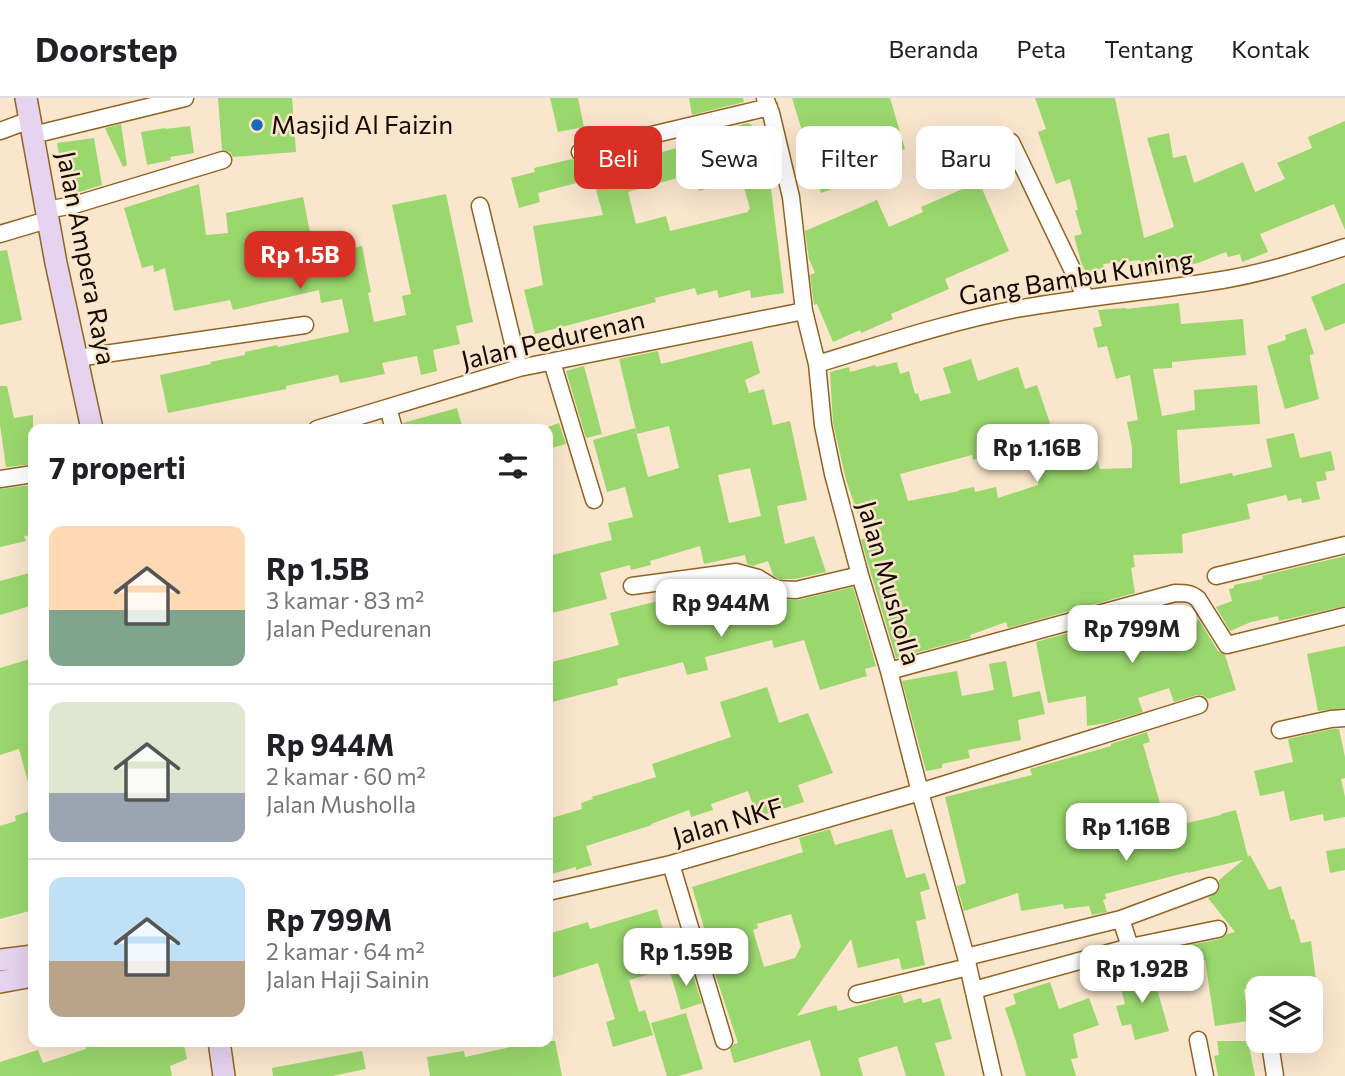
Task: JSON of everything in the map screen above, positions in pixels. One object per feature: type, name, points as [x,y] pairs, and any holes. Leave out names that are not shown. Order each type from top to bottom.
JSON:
[{"type":"street","name":"Jalan Ampera Raya","points":[[26,98],[47,215],[91,424]]},
{"type":"street","points":[[0,131],[185,98]]},
{"type":"street","points":[[662,131],[767,103]]},
{"type":"street","name":"Jalan Musholla","points":[[767,103],[791,197],[804,311],[817,364],[823,425],[833,474],[967,962],[993,1076]]},
{"type":"street","points":[[1015,150],[1086,299]]},
{"type":"street","points":[[0,234],[74,205],[223,160]]},
{"type":"street","points":[[480,206],[519,369]]},
{"type":"street","name":"Gang Bambu Kuning","points":[[817,364],[955,322],[1018,309],[1224,280],[1265,271],[1345,247]]},
{"type":"street","name":"Jalan Pedurenan","points":[[334,424],[519,369],[804,311]]},
{"type":"street","points":[[77,358],[304,325]]},
{"type":"street","points":[[552,362],[594,500]]},
{"type":"street","points":[[388,408],[393,424]]},
{"type":"street","points":[[0,479],[28,475]]},
{"type":"street","points":[[1216,576],[1345,545]]},
{"type":"street","points":[[632,586],[736,572],[758,578],[776,589],[796,590],[860,575]]},
{"type":"street","points":[[889,671],[1175,593],[1186,593],[1198,599],[1227,645],[1345,616]]},
{"type":"street","name":"Jalan NKF","points":[[553,891],[671,864],[920,792],[1199,705]]},
{"type":"street","points":[[1280,730],[1345,718]]},
{"type":"street","points":[[671,864],[724,1041]]},
{"type":"street","points":[[857,994],[1121,919],[1210,886]]},
{"type":"street","points":[[1121,919],[1130,947]]},
{"type":"street","points":[[974,990],[1130,947],[1217,929]]},
{"type":"street","points":[[0,960],[28,957]]},
{"type":"street","points":[[0,982],[28,977]]},
{"type":"street","points":[[1198,1040],[1205,1076]]},
{"type":"street","points":[[220,1047],[225,1076]]},
{"type":"street","points":[[1271,1053],[1275,1076]]},
{"type":"building","name":"Masjid Al Faizin","points":[[218,98],[292,98],[296,152],[233,157],[230,152],[222,150]]},
{"type":"building","points":[[550,98],[578,98],[584,126],[574,126],[574,129],[558,132]]},
{"type":"building","points":[[689,98],[743,98],[744,102],[692,115]]},
{"type":"building","points":[[792,98],[890,98],[898,126],[801,126]]},
{"type":"building","points":[[1035,98],[1115,98],[1144,238],[1174,227],[1147,138],[1169,133],[1173,158],[1186,155],[1194,183],[1243,162],[1255,192],[1285,179],[1277,163],[1312,148],[1308,137],[1345,121],[1345,230],[1334,204],[1260,234],[1268,252],[1242,262],[1240,254],[1228,257],[1226,252],[1198,263],[1143,274],[1140,260],[1103,264],[1104,268],[1086,273],[1074,236],[1082,234],[1070,179],[1056,184],[1038,132],[1046,129]]},
{"type":"building","points":[[121,124],[127,165],[123,167],[105,128]]},
{"type":"building","points":[[190,126],[194,153],[147,165],[141,132]]},
{"type":"building","points":[[94,138],[102,185],[76,193],[70,159],[60,161],[57,143]]},
{"type":"building","points":[[676,148],[676,178],[662,182],[662,152]]},
{"type":"building","points":[[572,159],[574,184],[538,193],[540,202],[519,208],[511,178],[535,172],[534,168]]},
{"type":"building","points":[[199,184],[206,235],[228,233],[226,213],[303,197],[315,258],[362,246],[374,322],[406,315],[402,296],[411,294],[392,205],[446,194],[473,322],[456,326],[460,344],[433,350],[437,371],[421,375],[417,356],[382,363],[385,374],[340,383],[338,375],[286,386],[286,389],[168,413],[160,375],[245,355],[245,352],[349,332],[342,299],[321,303],[319,290],[233,310],[230,300],[174,311],[165,268],[154,272],[153,265],[142,268],[124,208]]},
{"type":"building","points":[[596,189],[639,189],[628,192],[636,224],[666,216],[670,231],[748,212],[750,209],[745,189],[771,189],[784,293],[751,298],[750,290],[719,298],[717,290],[697,295],[695,288],[655,298],[656,302],[535,334],[524,290],[543,285],[533,226],[603,215]]},
{"type":"building","points":[[963,189],[982,189],[1009,251],[945,279],[949,289],[891,314],[893,319],[833,342],[817,304],[814,305],[810,275],[815,273],[809,259],[805,231],[877,200],[889,227],[923,212],[921,207]]},
{"type":"building","points":[[7,250],[22,320],[0,325],[0,251]]},
{"type":"building","points":[[1345,283],[1345,323],[1325,331],[1311,297]]},
{"type":"building","points":[[1179,303],[1181,324],[1243,319],[1246,355],[1172,362],[1172,368],[1153,369],[1162,416],[1195,410],[1194,390],[1257,385],[1260,424],[1177,430],[1180,484],[1272,467],[1266,439],[1294,433],[1300,458],[1331,451],[1335,470],[1325,472],[1327,480],[1316,482],[1320,499],[1302,503],[1301,498],[1288,501],[1286,495],[1247,504],[1250,519],[1182,534],[1183,553],[1133,555],[1135,567],[1131,568],[1135,593],[1008,628],[1006,622],[970,635],[971,638],[896,658],[861,540],[866,538],[846,480],[833,423],[830,372],[849,367],[850,372],[897,362],[900,374],[909,371],[915,394],[918,393],[920,401],[951,393],[943,368],[971,359],[978,381],[1018,367],[1025,389],[1037,385],[1054,435],[1062,433],[1071,463],[1095,455],[1100,469],[1132,468],[1132,448],[1127,422],[1138,420],[1130,375],[1116,379],[1107,346],[1098,348],[1093,328],[1102,326],[1098,310]],"holes":[[[1032,440],[1042,475],[1037,476],[1038,485],[998,498],[996,487],[975,492],[974,487],[908,501],[900,474],[972,455],[973,460]]]},
{"type":"building","points":[[1306,328],[1314,354],[1310,355],[1310,359],[1319,399],[1285,409],[1267,346],[1286,340],[1285,335]]},
{"type":"building","points":[[752,341],[760,373],[745,380],[749,393],[764,389],[773,425],[790,421],[807,500],[777,506],[785,544],[814,536],[826,572],[795,579],[779,579],[773,575],[768,561],[753,566],[747,564],[745,555],[704,564],[700,546],[650,561],[651,565],[631,570],[630,565],[600,573],[607,599],[553,613],[553,555],[612,540],[608,523],[633,517],[625,487],[607,492],[593,440],[635,428],[648,477],[679,468],[669,426],[637,434],[619,359],[658,351],[661,364]],"holes":[[[750,468],[761,516],[729,523],[718,475]]]},
{"type":"building","points":[[584,366],[602,434],[586,438],[566,371]]},
{"type":"building","points":[[0,386],[7,386],[14,418],[33,415],[33,424],[28,424],[28,465],[6,467],[0,425]]},
{"type":"building","points":[[457,408],[462,424],[403,424]]},
{"type":"building","points":[[559,423],[566,444],[553,448],[553,425]]},
{"type":"building","points":[[28,486],[28,536],[24,536],[26,541],[0,547],[0,489]]},
{"type":"building","points":[[1345,556],[1345,606],[1279,621],[1278,616],[1251,622],[1230,631],[1216,607],[1232,601],[1229,589],[1234,588],[1234,585]]},
{"type":"building","points":[[28,573],[28,607],[0,615],[0,581]]},
{"type":"building","points":[[853,587],[876,666],[865,669],[867,676],[820,690],[804,640],[774,648],[772,640],[705,657],[708,670],[687,675],[683,662],[617,679],[618,685],[553,702],[553,662],[619,645],[610,613],[666,599],[667,604],[727,589],[732,609],[773,599],[798,600]]},
{"type":"building","points":[[1144,612],[1148,624],[1176,615],[1180,627],[1199,620],[1218,651],[1225,655],[1236,690],[1208,699],[1197,695],[1174,702],[1169,688],[1138,698],[1143,712],[1087,726],[1086,696],[1048,703],[1036,642]]},
{"type":"building","points":[[1345,646],[1345,708],[1318,711],[1307,654]]},
{"type":"building","points":[[28,660],[28,782],[19,749],[0,755],[0,668]]},
{"type":"building","points":[[1006,661],[1013,697],[1040,691],[1045,714],[1018,720],[1021,740],[968,750],[970,758],[942,764],[942,768],[926,771],[902,681],[957,671],[962,696],[994,690],[989,664]]},
{"type":"building","points":[[767,687],[779,723],[808,713],[833,773],[798,785],[804,802],[757,817],[748,791],[711,804],[713,810],[691,817],[689,810],[586,846],[592,865],[553,874],[553,818],[582,809],[581,803],[593,799],[592,797],[656,777],[652,764],[731,737],[720,702]]},
{"type":"building","points":[[1339,729],[1345,757],[1345,778],[1341,779],[1345,817],[1324,821],[1323,814],[1290,821],[1284,791],[1260,796],[1254,771],[1293,762],[1288,739]]},
{"type":"building","points":[[1147,732],[1150,742],[1143,744],[1167,828],[1236,810],[1248,857],[1250,855],[1269,890],[1281,886],[1301,943],[1311,941],[1315,976],[1246,976],[1246,1021],[1215,1026],[1205,960],[1175,967],[1170,949],[1220,939],[1235,932],[1208,898],[1218,892],[1219,880],[1243,860],[1105,894],[1106,899],[1103,900],[1107,912],[1092,915],[1089,906],[1064,909],[1063,904],[1021,911],[1018,893],[964,911],[957,886],[966,883],[945,797],[1032,775],[1030,769]]},
{"type":"building","points":[[28,812],[28,911],[0,919],[0,826],[16,821],[15,816]]},
{"type":"building","points":[[830,829],[835,845],[892,829],[906,878],[925,873],[930,889],[920,892],[926,919],[916,921],[925,965],[902,970],[899,958],[858,968],[851,939],[797,1016],[836,1005],[838,1011],[901,994],[904,1003],[921,998],[923,1003],[940,998],[952,1039],[935,1043],[945,1076],[906,1076],[897,1046],[858,1058],[863,1076],[821,1076],[810,1040],[734,1063],[730,1049],[738,1043],[710,959],[713,958],[692,887],[803,852],[799,838]],"holes":[[[791,914],[801,946],[795,958],[764,967],[753,930],[758,928],[757,924]]]},
{"type":"building","points":[[1345,848],[1345,870],[1330,873],[1326,851]]},
{"type":"building","points":[[657,909],[674,967],[629,980],[639,1012],[645,1010],[653,1035],[613,1047],[606,1022],[615,1019],[598,963],[553,977],[553,932],[588,922],[590,929]]},
{"type":"building","points":[[1150,965],[1169,1031],[1135,1040],[1131,1024],[1122,1026],[1116,1006],[1125,1004],[1119,981],[1136,976],[1134,970]]},
{"type":"building","points":[[690,966],[702,1003],[681,1010],[670,972]]},
{"type":"building","points":[[1050,982],[1059,1009],[1089,998],[1099,1025],[1073,1034],[1078,1058],[1071,1059],[1076,1076],[1026,1076],[1005,1008],[1016,1004],[1013,994]]},
{"type":"building","points":[[686,1013],[703,1069],[667,1076],[651,1023]]},
{"type":"building","points":[[555,1041],[562,1076],[430,1076],[427,1057],[464,1051],[465,1057],[511,1047],[553,1047]]},
{"type":"building","points":[[1217,1041],[1246,1041],[1246,1053],[1250,1053],[1255,1076],[1218,1076],[1214,1056],[1219,1055]]},
{"type":"building","points":[[184,1047],[187,1059],[170,1066],[172,1076],[0,1076],[0,1062],[38,1050],[43,1063],[86,1049]]},
{"type":"building","points":[[362,1051],[366,1069],[332,1076],[273,1076],[272,1068]]},
{"type":"place","name":"Masjid Al Faizin","points":[[257,125]]}]
